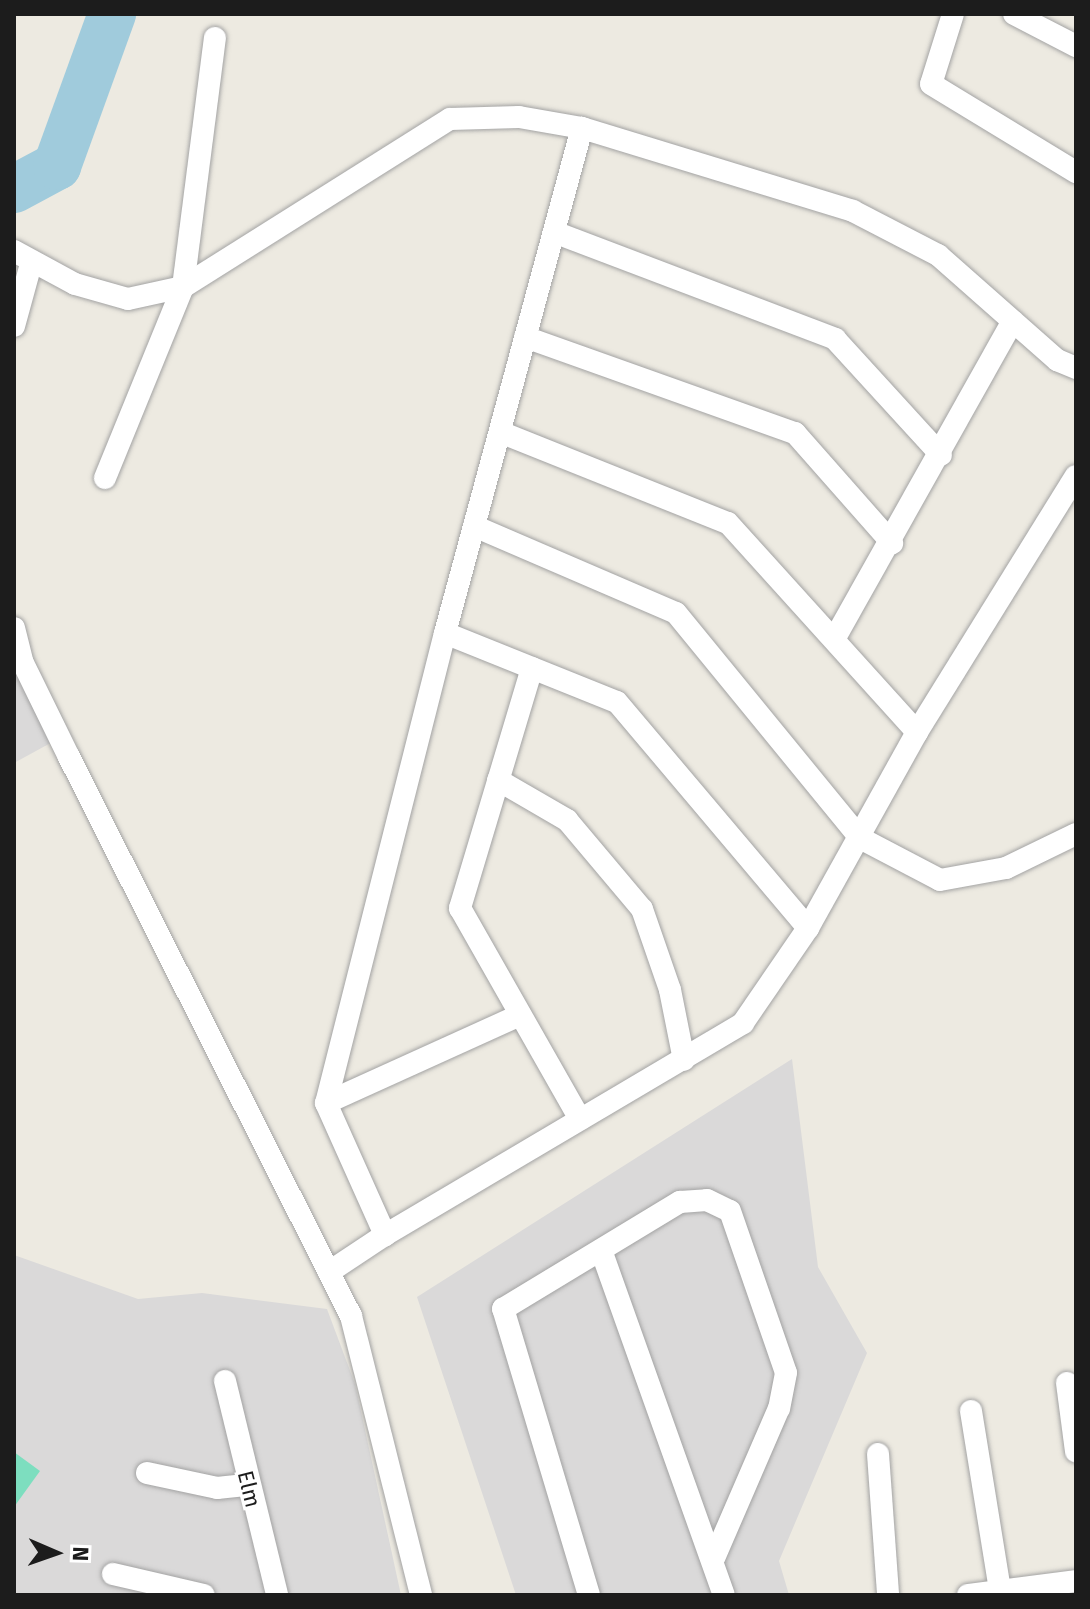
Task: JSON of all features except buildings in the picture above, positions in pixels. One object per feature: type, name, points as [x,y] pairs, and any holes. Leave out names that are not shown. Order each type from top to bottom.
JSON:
[{"type":"street","points":[[953,14],[931,84],[1076,172]]},
{"type":"street","points":[[1014,14],[1076,46]]},
{"type":"street","points":[[105,478],[183,287],[215,38]]},
{"type":"street","points":[[14,326],[22,257],[75,284],[128,299],[183,287],[450,119],[519,117],[582,128],[853,211],[938,255],[1057,360],[1076,368]]},
{"type":"street","points":[[385,1235],[326,1103],[445,633],[582,128]]},
{"type":"street","points":[[554,232],[835,339],[941,455]]},
{"type":"street","points":[[836,636],[892,543],[1013,321]]},
{"type":"street","points":[[525,337],[795,433],[892,543]]},
{"type":"street","points":[[500,432],[728,523],[836,636],[917,732]]},
{"type":"street","points":[[329,1272],[385,1235],[743,1023],[808,928],[917,732],[1076,476]]},
{"type":"street","points":[[474,526],[676,613],[860,838],[940,880],[1006,868],[1076,834]]},
{"type":"street","points":[[14,628],[18,665],[351,1316],[381,1421],[421,1595]]},
{"type":"street","points":[[445,633],[617,702],[808,928]]},
{"type":"street","points":[[532,668],[460,908],[580,1119]]},
{"type":"street","points":[[498,780],[567,820],[642,909],[670,990],[684,1060]]},
{"type":"street","points":[[326,1103],[520,1015]]},
{"type":"street","points":[[589,1595],[503,1309],[680,1202],[707,1200],[730,1211],[786,1373],[779,1408],[714,1558]]},
{"type":"street","points":[[601,1250],[714,1558],[724,1595]]},
{"type":"street","name":"Elm","points":[[225,1381],[277,1595]]},
{"type":"street","points":[[1067,1383],[1076,1451]]},
{"type":"street","points":[[971,1411],[1000,1591]]},
{"type":"street","points":[[878,1454],[888,1595]]},
{"type":"street","points":[[147,1473],[217,1488],[248,1485]]},
{"type":"street","points":[[113,1574],[204,1595]]},
{"type":"street","points":[[968,1595],[1076,1581]]},
{"type":"shaded area","points":[[14,663],[56,740],[14,763]]},
{"type":"shaded area","points":[[792,1059],[818,1267],[867,1353],[779,1561],[789,1595],[516,1595],[417,1297]]},
{"type":"shaded area","points":[[14,1255],[138,1299],[202,1293],[327,1309],[355,1384],[401,1595],[14,1595]]},
{"type":"green space","points":[[14,1452],[40,1471],[14,1507]]},
{"type":"waterway","points":[[14,189],[57,166],[112,14]]}]
